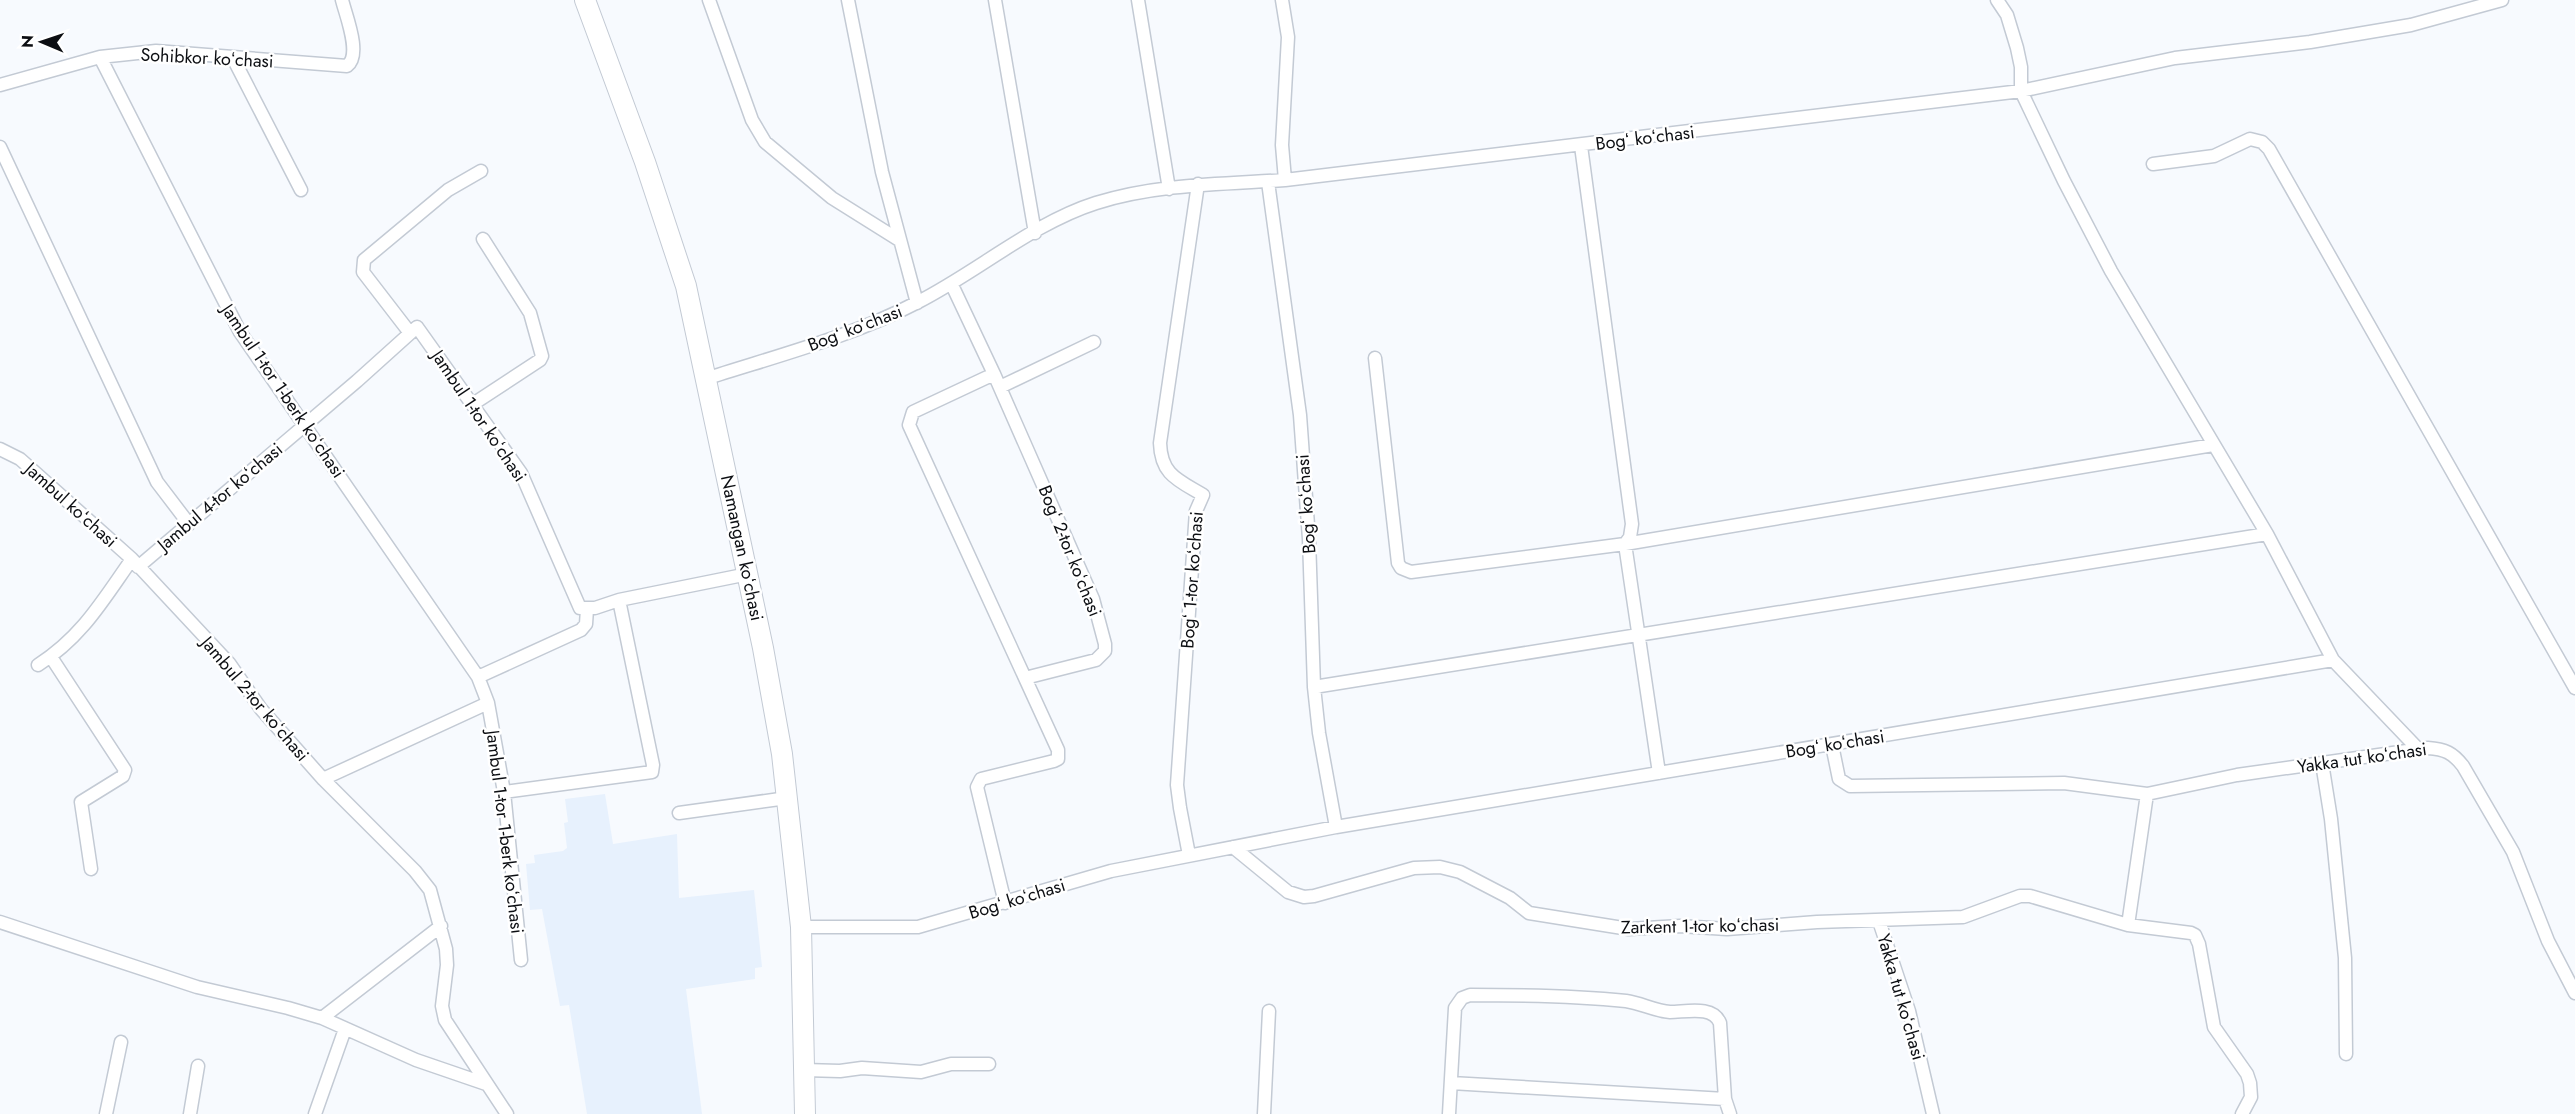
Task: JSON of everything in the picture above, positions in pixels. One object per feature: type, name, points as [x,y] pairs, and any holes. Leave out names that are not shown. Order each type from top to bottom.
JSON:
[{"type":"main road","name":"Namangan koʻchasi","points":[[585,0],[645,162],[686,286],[748,574],[776,718],[801,927],[805,1114]]},
{"type":"street","name":"Sohibkor koʻchasi","points":[[0,85],[100,57],[156,51],[341,67],[350,64],[354,49],[342,0]]},
{"type":"street","points":[[709,0],[752,120],[765,142],[832,198],[899,240]]},
{"type":"street","points":[[848,0],[882,172],[917,303]]},
{"type":"street","points":[[995,0],[1035,233]]},
{"type":"street","points":[[1138,0],[1169,189]]},
{"type":"street","points":[[1282,0],[1288,37],[1282,145],[1285,180]]},
{"type":"street","points":[[1997,0],[2007,15],[2017,48],[2021,67],[2021,91],[2111,271],[2267,534],[2333,660],[2419,750]]},
{"type":"street","name":"Bogʻ koʻchasi","points":[[705,380],[876,323],[952,285],[1056,221],[1096,203],[1198,184],[1268,182],[1581,146],[2021,91],[2175,58],[2310,42],[2411,25],[2502,0]]},
{"type":"street","name":"Jambul 1-tor 1-berk koʻchasi","points":[[100,57],[229,314],[478,677],[488,704],[504,792],[521,960]]},
{"type":"street","points":[[233,58],[301,190]]},
{"type":"street","points":[[2153,164],[2214,156],[2250,139],[2262,142],[2269,149],[2575,688]]},
{"type":"street","points":[[1581,146],[1632,524],[1630,537],[1625,544],[1659,773]]},
{"type":"street","points":[[0,147],[157,482],[189,524]]},
{"type":"street","name":"Jambul 1-tor koʻchasi","points":[[481,171],[448,190],[364,260],[363,272],[410,333],[418,328],[521,473],[579,607],[587,609]]},
{"type":"street","name":"Bogʻ koʻchasi","points":[[1268,182],[1300,415],[1309,539],[1314,687],[1319,733],[1336,827]]},
{"type":"street","name":"Bogʻ 1-tor koʻchasi","points":[[1189,855],[1179,808],[1177,785],[1196,511],[1203,495],[1171,475],[1163,464],[1160,443],[1198,184]]},
{"type":"street","points":[[473,404],[540,360],[542,356],[530,313],[483,239]]},
{"type":"street","name":"Bogʻ 2-tor koʻchasi","points":[[952,285],[1000,387],[1093,598],[1105,644],[1105,651],[1096,660],[1025,678]]},
{"type":"street","name":"Jambul 4-tor koʻchasi","points":[[38,665],[51,657],[84,628],[135,563],[189,524],[410,333]]},
{"type":"street","points":[[1000,387],[1094,342]]},
{"type":"street","points":[[1374,358],[1398,563],[1401,568],[1411,572],[1625,544],[2213,446]]},
{"type":"street","points":[[994,374],[913,412],[909,425],[1058,755],[1054,761],[981,779],[977,787],[1005,903]]},
{"type":"street","name":"Jambul koʻchasi","points":[[0,448],[20,459],[135,563]]},
{"type":"street","points":[[1314,687],[2267,534]]},
{"type":"street","name":"Jambul 2-tor koʻchasi","points":[[135,563],[229,663],[261,709],[323,779],[415,871],[430,890],[441,926],[447,957],[442,1006],[445,1020],[507,1114]]},
{"type":"street","points":[[478,677],[581,630],[586,624],[587,609],[619,600],[748,574]]},
{"type":"street","points":[[504,792],[652,772],[653,765],[619,600]]},
{"type":"street","points":[[51,657],[125,771],[123,776],[81,802],[91,869]]},
{"type":"street","name":"Bogʻ koʻchasi","points":[[801,927],[918,927],[1111,871],[1233,846],[2333,660]]},
{"type":"street","points":[[323,779],[488,704]]},
{"type":"street","points":[[2392,754],[2404,734]]},
{"type":"street","name":"Yakka tut koʻchasi","points":[[1832,745],[1839,778],[1850,786],[2064,783],[2147,794],[2237,775],[2419,750],[2445,750],[2456,757],[2463,766],[2513,852],[2548,941],[2575,993]]},
{"type":"street","points":[[2322,764],[2331,819],[2342,925],[2346,1054]]},
{"type":"street","points":[[2128,925],[2147,794]]},
{"type":"street","points":[[679,813],[787,798]]},
{"type":"street","name":"Zarkent 1-tor koʻchasi","points":[[1233,846],[1288,892],[1304,897],[1414,868],[1440,867],[1460,872],[1510,898],[1529,913],[1629,929],[1680,926],[1727,929],[1817,922],[1879,921]]},
{"type":"street","name":"Yakka tut koʻchasi","points":[[1933,1114],[1910,1011],[1879,921],[1963,917],[2020,896],[2030,896],[2128,925],[2186,932],[2198,939],[2214,1027],[2247,1074],[2250,1083],[2251,1097],[2242,1114]]},
{"type":"street","points":[[0,922],[198,987],[322,1018],[416,1060],[486,1084]]},
{"type":"street","points":[[322,1018],[441,926]]},
{"type":"street","points":[[1449,1114],[1455,1008],[1462,998],[1470,995],[1589,998],[1629,1002],[1670,1012],[1714,1013],[1720,1023],[1725,1099],[1730,1114]]},
{"type":"street","points":[[1264,1114],[1269,1011]]},
{"type":"street","points":[[315,1114],[345,1029]]},
{"type":"street","points":[[106,1114],[121,1042]]},
{"type":"street","points":[[804,1070],[862,1068],[921,1072],[951,1064],[989,1064]]},
{"type":"street","points":[[190,1114],[198,1066]]},
{"type":"street","points":[[1451,1083],[1725,1099]]},
{"type":"shaded area","points":[[605,794],[613,844],[677,834],[679,898],[754,890],[762,967],[755,968],[755,979],[686,989],[702,1114],[587,1114],[569,1005],[560,1006],[542,909],[530,910],[526,864],[535,863],[534,855],[563,851],[567,848],[564,823],[568,822],[565,799]]}]
